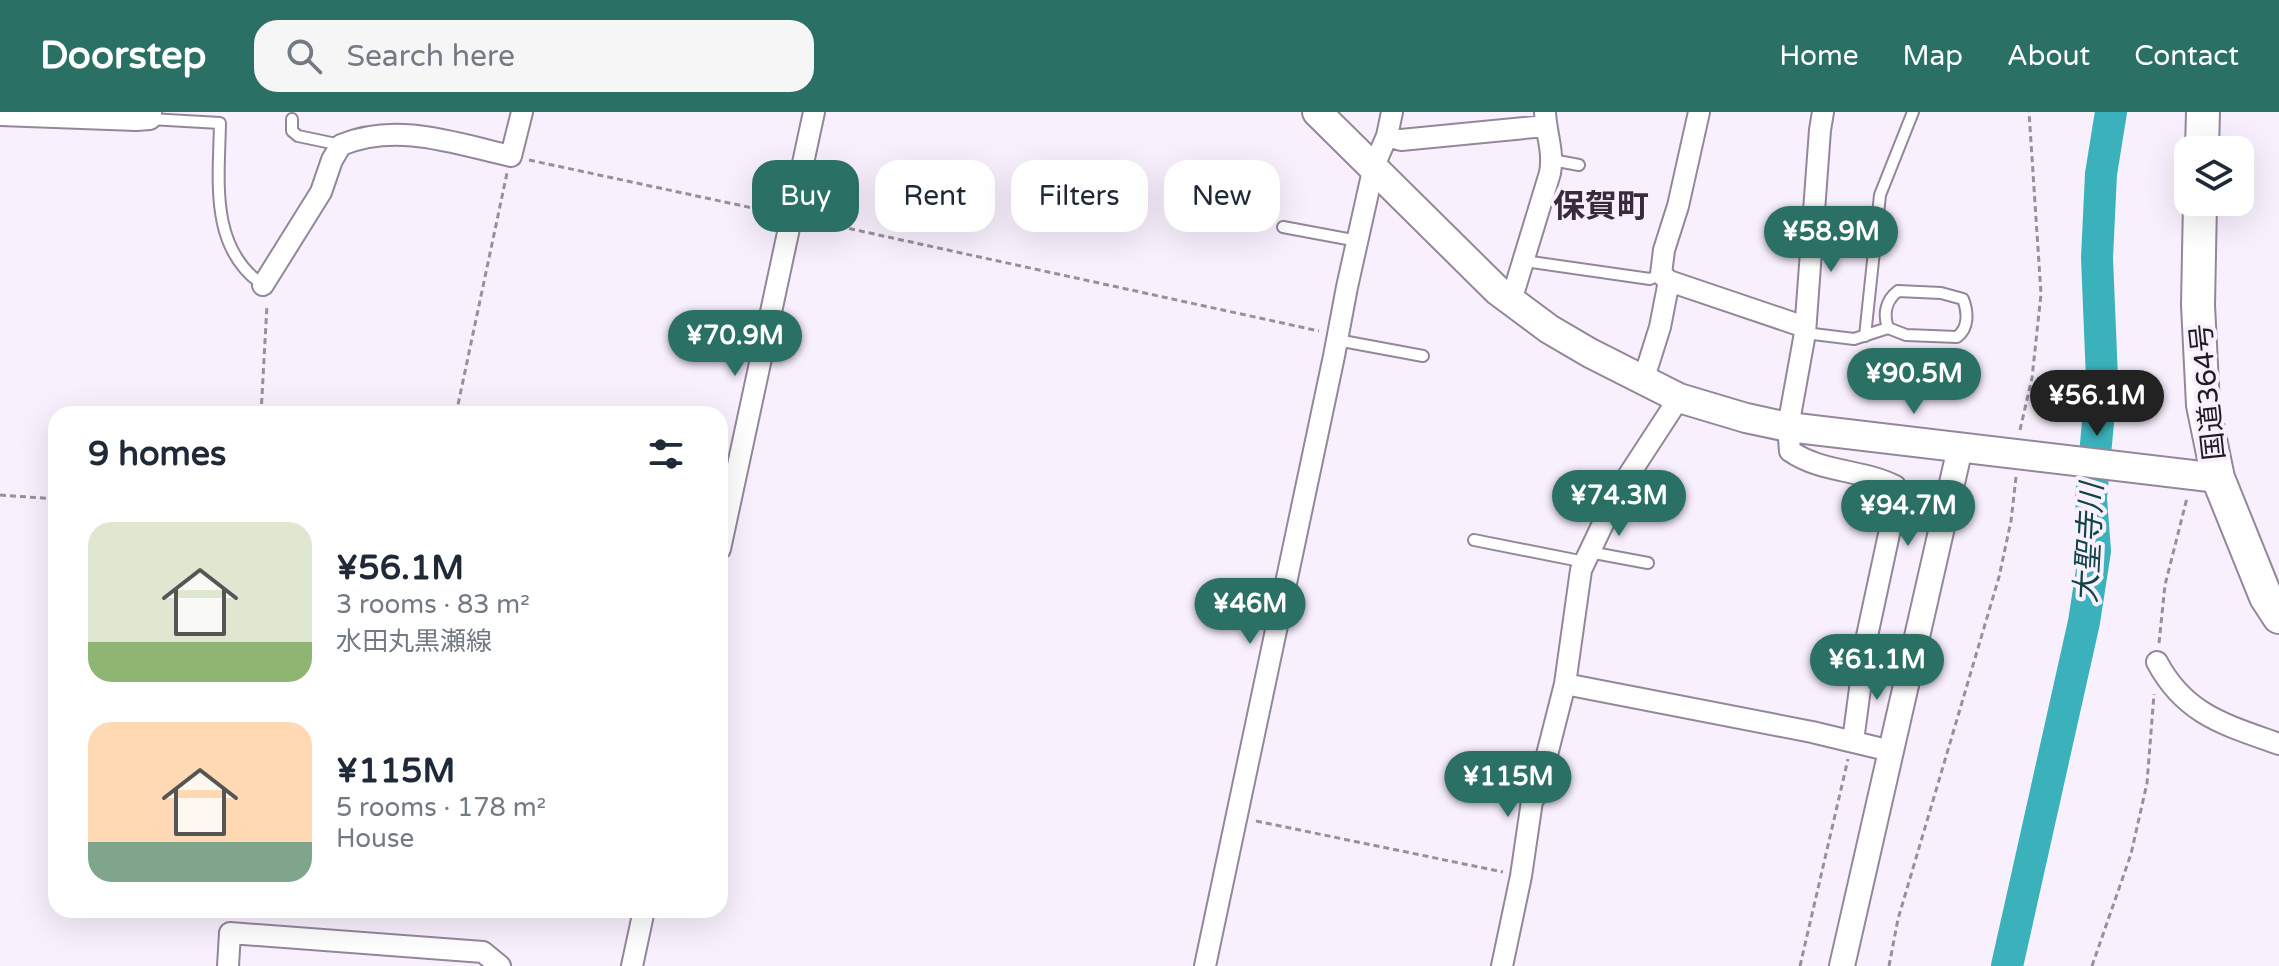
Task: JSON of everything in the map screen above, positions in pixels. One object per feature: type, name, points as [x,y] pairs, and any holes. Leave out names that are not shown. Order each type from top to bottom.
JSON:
[{"type":"highway","points":[[2202,136],[2203,112]]},
{"type":"highway","name":"国道364号","points":[[2200,216],[2198,305],[2206,477],[2279,617]]},
{"type":"main road","points":[[1317,112],[1457,252],[1511,301],[1549,329],[1679,398],[1788,427],[2206,477]]},
{"type":"street","points":[[263,285],[321,192],[332,160],[341,145],[369,136],[398,133],[511,156],[522,112]]},
{"type":"street","points":[[804,160],[814,112]]},
{"type":"street","points":[[1205,966],[1374,166],[1387,136],[1392,112]]},
{"type":"street","points":[[1643,381],[1660,327],[1664,250],[1678,206],[1699,112]]},
{"type":"street","points":[[1823,112],[1805,330],[1788,427],[1790,451],[1824,468],[1880,479],[1895,486],[1897,497],[1867,636],[1853,741]]},
{"type":"street","points":[[2,114],[151,115]]},
{"type":"street","points":[[1387,136],[1401,140],[1545,119],[1552,160],[1511,301]]},
{"type":"street","points":[[728,512],[789,232]]},
{"type":"street","points":[[1665,277],[1805,330]]},
{"type":"street","points":[[1502,966],[1521,876],[1532,801],[1537,794],[1565,684],[1576,596],[1587,557],[1619,490],[1679,398]]},
{"type":"street","points":[[1842,966],[1960,448]]},
{"type":"street","points":[[2157,662],[2176,693],[2203,713],[2226,725],[2279,744]]},
{"type":"street","points":[[1565,684],[1891,751]]},
{"type":"street","points":[[632,966],[642,918]]},
{"type":"street","points":[[228,966],[230,933],[483,952],[500,966]]},
{"type":"lane","points":[[1865,336],[1880,195],[1913,112]]},
{"type":"lane","points":[[151,115],[220,123],[217,184],[222,226],[233,254],[249,275],[263,285]]},
{"type":"lane","points":[[292,119],[292,131],[298,136],[341,145]]},
{"type":"lane","points":[[1552,160],[1579,165]]},
{"type":"lane","points":[[1283,227],[1358,241]]},
{"type":"lane","points":[[1524,261],[1650,279],[1665,277]]},
{"type":"lane","points":[[1805,330],[1854,339],[1888,328],[1906,335],[1957,337],[1965,326],[1966,307],[1963,299],[1953,296],[1898,291],[1887,307],[1885,318],[1888,328]]},
{"type":"lane","points":[[1338,338],[1423,356]]},
{"type":"lane","points":[[1474,540],[1648,563]]},
{"type":"path","points":[[1889,966],[1898,919],[1999,577],[2026,455],[2021,429],[2032,378],[2041,294],[2029,112]]},
{"type":"path","points":[[458,406],[511,156],[752,207]]},
{"type":"path","points":[[859,231],[1338,338]]},
{"type":"path","points":[[261,406],[267,303],[263,285]]},
{"type":"path","points":[[2092,966],[2131,854],[2147,783],[2165,585],[2182,511],[2206,477]]},
{"type":"path","points":[[0,495],[48,498]]},
{"type":"path","points":[[1800,966],[1853,741]]},
{"type":"path","points":[[1236,816],[1521,876]]},
{"type":"waterway","name":"大聖寺川","points":[[2007,966],[2084,622],[2095,551],[2091,498],[2102,379],[2097,258],[2101,174],[2111,112]]},
{"type":"district","name":"保賀町","points":[[1601,206]]}]
